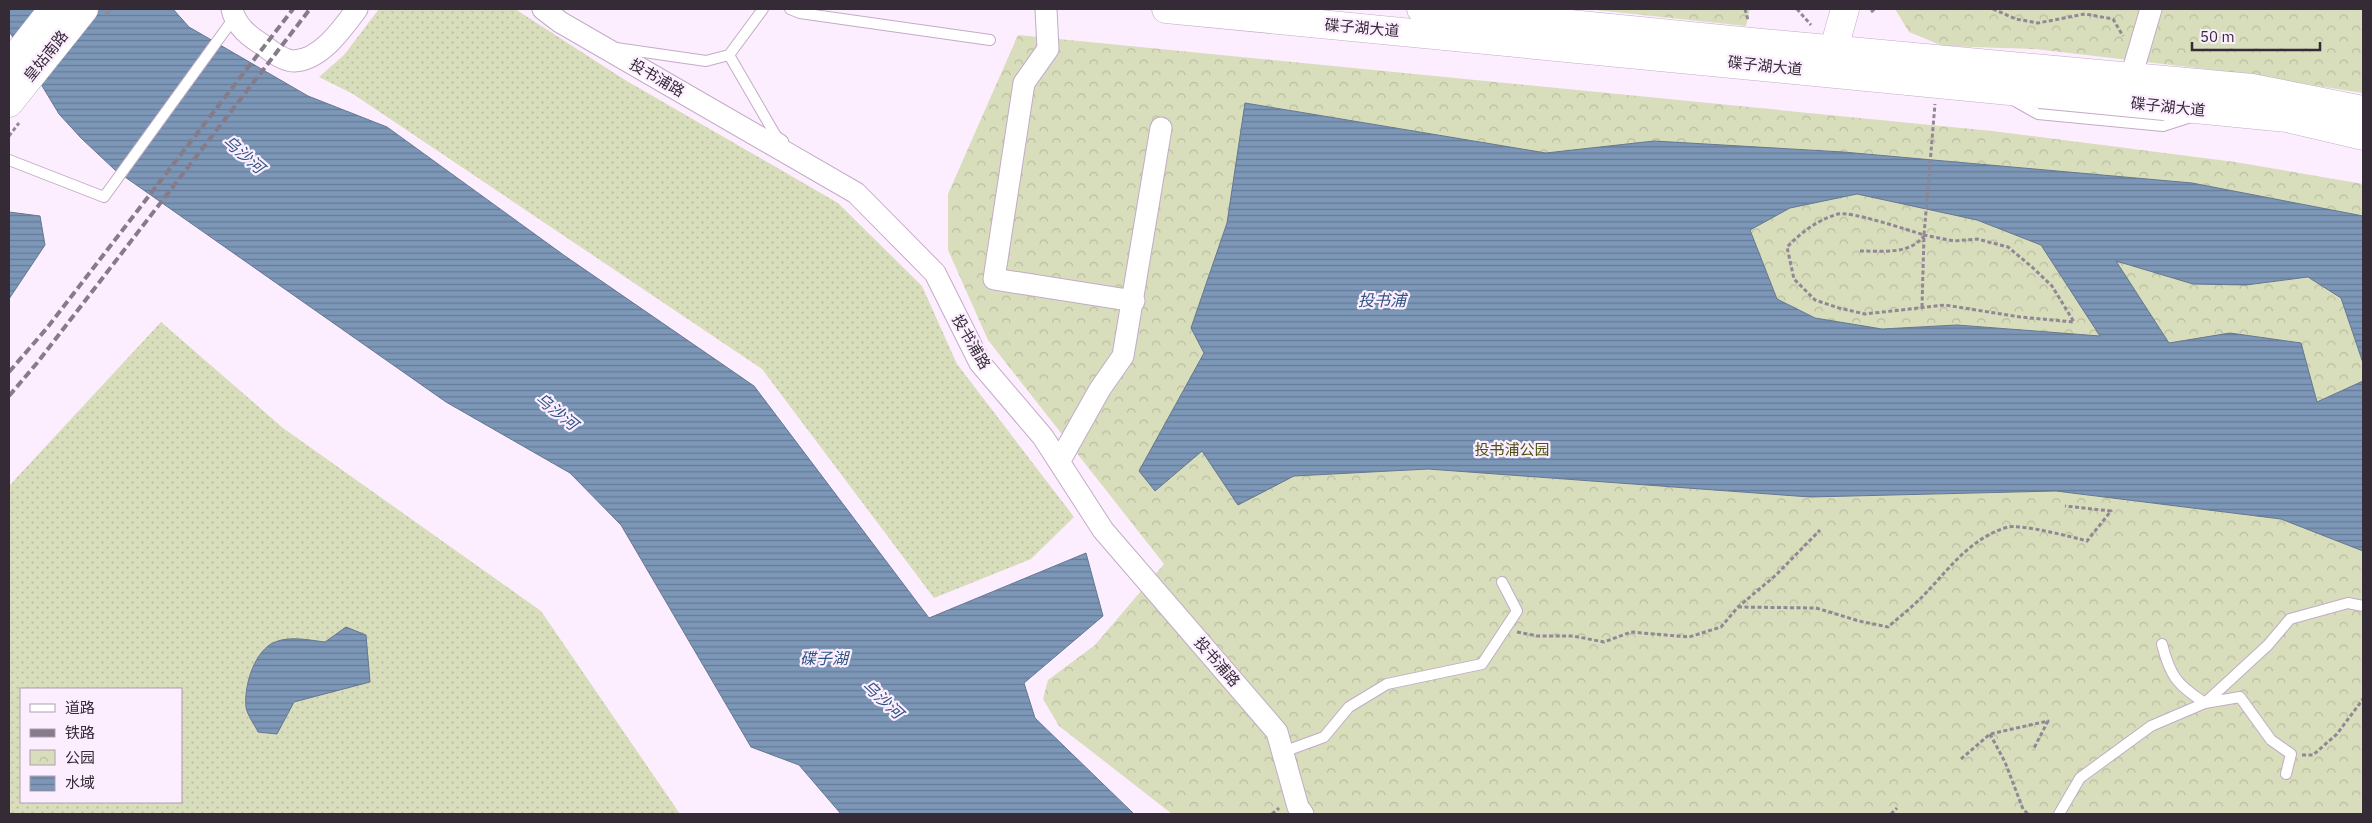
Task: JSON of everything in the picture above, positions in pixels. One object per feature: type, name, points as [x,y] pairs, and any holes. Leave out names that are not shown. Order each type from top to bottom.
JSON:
[{"type":"main road","name":"皇姑南路","points":[[9,66],[54,9]]},
{"type":"main road","name":"皇姑南路","points":[[9,103],[84,9]]},
{"type":"main road","name":"碟子湖大道","points":[[1166,9],[1830,61],[2134,68],[2252,88],[2363,110]]},
{"type":"main road","name":"碟子湖大道","points":[[1421,9],[1830,61],[1937,83],[2287,118],[2363,136]]},
{"type":"main road","points":[[1830,61],[1858,10]]},
{"type":"street","points":[[233,13],[248,36],[283,58],[293,61],[309,56],[334,40],[357,9]]},
{"type":"street","name":"投书浦路","points":[[543,9],[560,22],[856,193],[935,273],[980,363],[1043,437],[1103,530],[1277,732],[1298,807],[1303,814]]},
{"type":"street","points":[[1046,9],[1048,49],[1024,82],[994,279],[1134,300]]},
{"type":"street","points":[[2134,68],[2151,9]]},
{"type":"street","points":[[1059,462],[1100,389],[1123,356],[1134,300],[1160,128]]},
{"type":"lane","points":[[601,46],[706,61],[730,55],[763,9]]},
{"type":"lane","points":[[790,9],[800,13],[990,40]]},
{"type":"lane","points":[[9,160],[104,198],[216,43],[233,13]]},
{"type":"lane","points":[[730,55],[776,136],[856,193]]},
{"type":"lane","points":[[1283,752],[1324,737],[1349,707],[1387,684],[1482,664],[1517,611],[1502,582]]},
{"type":"lane","points":[[2205,703],[2268,645],[2290,619],[2348,603],[2363,606]]},
{"type":"lane","points":[[2162,644],[2168,668],[2184,689],[2205,703]]},
{"type":"lane","points":[[2059,814],[2080,778],[2151,726],[2205,703],[2240,697],[2271,740],[2291,754],[2286,774]]},
{"type":"path","points":[[1858,10],[1875,9]]},
{"type":"path","points":[[1993,9],[2016,19],[2038,23],[2085,14],[2113,19],[2134,68]]},
{"type":"path","points":[[1922,307],[1924,235],[1937,83]]},
{"type":"path","points":[[1840,214],[1879,221],[1924,235],[1954,241],[1977,239],[2008,248],[2032,266],[2052,286],[2074,322],[2020,317],[1954,306],[1922,307],[1865,314],[1815,300],[1794,279],[1787,247],[1803,230],[1840,214]]},
{"type":"path","points":[[1860,251],[1905,249],[1917,244],[1924,235]]},
{"type":"path","points":[[1738,607],[1816,608],[1858,621],[1888,626],[1919,600],[1952,563],[1979,540],[2010,526],[2070,536],[2087,541],[2111,511],[2066,506]]},
{"type":"path","points":[[1504,630],[1537,636],[1573,636],[1604,642],[1631,632],[1689,637],[1721,627],[1738,607],[1776,575],[1820,530]]},
{"type":"path","points":[[2291,754],[2313,755],[2337,734],[2363,698]]},
{"type":"path","points":[[1961,759],[1990,734],[2048,721],[2032,750]]},
{"type":"path","points":[[1990,734],[2005,762],[2023,809],[2028,814]]},
{"type":"path","points":[[1891,814],[1897,808]]},
{"type":"green space","points":[[379,9],[515,9],[625,80],[838,203],[922,286],[957,364],[1074,517],[1031,559],[934,598],[762,369],[353,94],[319,77],[344,55]]},
{"type":"green space","points":[[1586,9],[1750,9],[1746,26]]},
{"type":"green space","points":[[1895,9],[2363,9],[2363,93],[2214,70],[2035,49],[1943,46],[1909,32]]},
{"type":"green space","name":"投书浦公园","points":[[1018,35],[1992,131],[2235,162],[2363,184],[2363,814],[1172,814],[1059,726],[1043,699],[1048,680],[1095,645],[1164,564],[988,340],[948,250],[948,194]]},
{"type":"green space","points":[[161,322],[283,428],[541,611],[680,814],[9,814],[9,486]]},
{"type":"water","name":"碟子湖","points":[[9,9],[173,9],[189,27],[308,96],[387,127],[565,256],[754,386],[929,618],[1086,553],[1103,616],[1024,683],[1035,718],[1134,814],[841,814],[799,765],[751,747],[621,525],[570,473],[446,402],[115,170],[59,114],[9,31]]},
{"type":"water","name":"投书浦","points":[[1245,103],[1546,153],[1654,141],[1843,152],[2192,183],[2363,216],[2363,363],[2341,298],[2308,277],[2246,285],[2193,284],[2116,261],[2169,343],[2230,333],[2301,343],[2317,402],[2363,381],[2363,551],[2281,519],[2056,491],[1810,497],[1428,469],[1294,476],[1238,505],[1202,451],[1155,491],[1139,471],[1204,353],[1191,328],[1227,223]],"holes":[[[1857,194],[1977,220],[2041,245],[2100,336],[1957,325],[1882,329],[1815,318],[1777,299],[1750,230],[1790,208]]]},
{"type":"water","points":[[9,212],[40,216],[45,245],[9,299]]},
{"type":"water","points":[[346,627],[366,635],[370,682],[294,702],[277,734],[258,732],[249,717],[246,699],[248,681],[259,656],[271,644],[277,641],[298,639],[325,642]]},
{"type":"railway","points":[[9,372],[47,328],[293,9]]},
{"type":"railway","points":[[9,396],[37,363],[310,9]]},
{"type":"water label","name":"乌沙河","points":[[244,154]]},
{"type":"water label","name":"乌沙河","points":[[557,411]]},
{"type":"water label","name":"乌沙河","points":[[883,699]]}]
